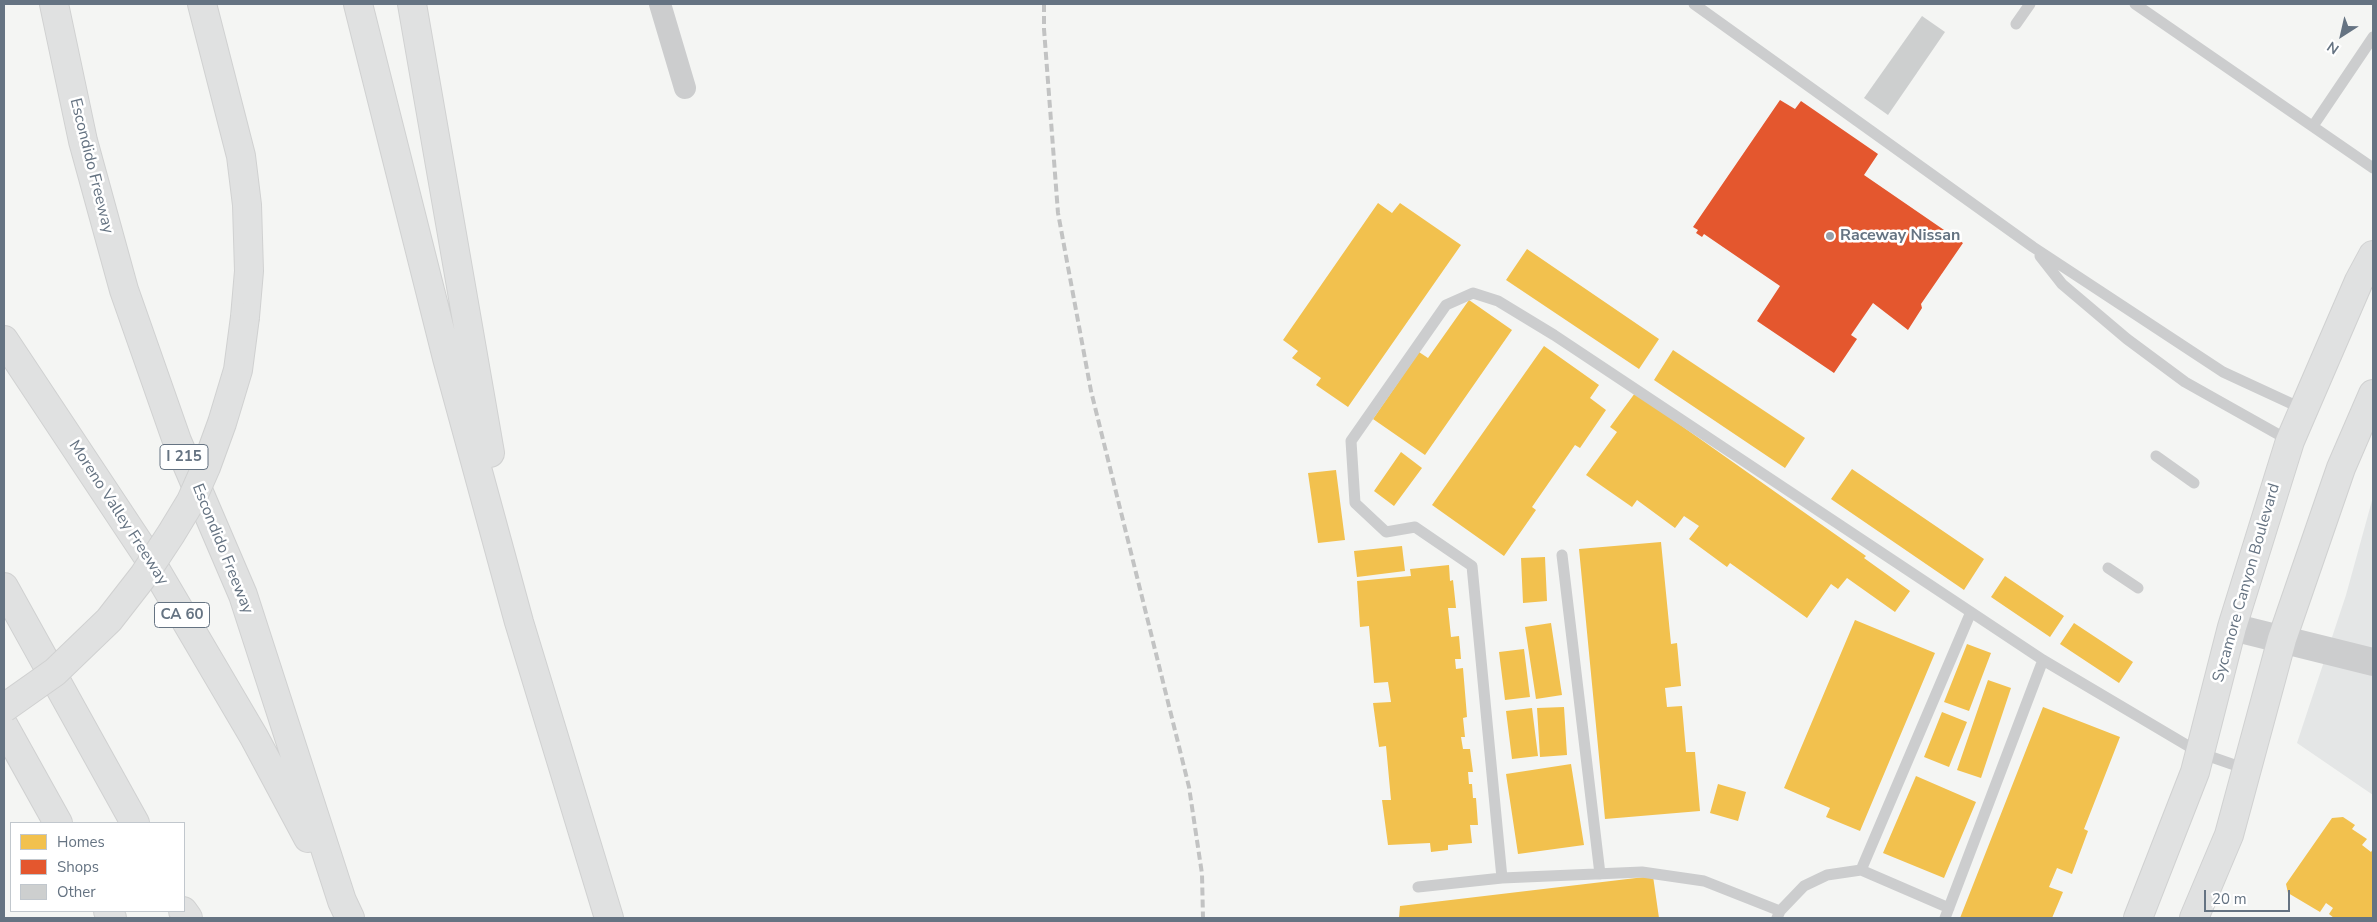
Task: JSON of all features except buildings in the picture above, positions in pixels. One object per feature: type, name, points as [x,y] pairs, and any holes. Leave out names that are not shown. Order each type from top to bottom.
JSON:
[{"type":"main road","name":"Escondido Freeway","points":[[54,4],[83,141],[124,290],[177,441],[243,595],[346,910]]},
{"type":"main road","points":[[4,708],[55,672],[109,620],[144,575],[191,501],[222,423],[238,370],[249,271],[247,205],[241,156],[202,4]]},
{"type":"main road","points":[[358,4],[447,358],[519,622],[609,918]]},
{"type":"main road","points":[[412,4],[519,622]]},
{"type":"main road","name":"Sycamore Canyon Boulevard","points":[[2138,918],[2195,772],[2232,627],[2290,441],[2359,281],[2373,255]]},
{"type":"main road","name":"Moreno Valley Freeway","points":[[4,340],[150,560],[254,737],[346,910]]},
{"type":"main road","points":[[2194,918],[2229,835],[2282,639],[2342,468],[2373,394]]},
{"type":"main road","points":[[4,587],[134,822]]},
{"type":"main road","points":[[4,726],[57,822]]},
{"type":"street","points":[[660,4],[685,88]]},
{"type":"street","points":[[2232,627],[2373,662]]},
{"type":"lane","points":[[1694,4],[2033,247],[2223,372],[2303,409]]},
{"type":"lane","points":[[2016,24],[2030,4]]},
{"type":"lane","points":[[2135,4],[2373,168]]},
{"type":"lane","points":[[2313,126],[2373,36]]},
{"type":"lane","points":[[2033,247],[2062,284],[2127,339],[2185,382],[2290,441]]},
{"type":"lane","points":[[1502,878],[1472,566],[1415,527],[1386,532],[1355,503],[1351,441],[1446,305],[1473,293],[1498,301],[1554,335],[2043,660],[2200,753],[2246,769]]},
{"type":"lane","points":[[2156,456],[2194,483]]},
{"type":"lane","points":[[1562,555],[1600,874]]},
{"type":"lane","points":[[2108,568],[2138,588]]},
{"type":"lane","points":[[1861,870],[1971,612]]},
{"type":"lane","points":[[1418,887],[1502,878],[1642,872],[1704,881],[1779,914],[1804,886],[1827,875],[1861,870],[1947,913],[2043,660]]},
{"type":"shaded area","points":[[2373,497],[2373,795],[2297,743],[2346,595]]},
{"type":"railway","points":[[1044,4],[1044,29],[1058,213],[1091,391],[1189,787],[1202,874],[1203,918]]},
{"type":"place","name":"Raceway Nissan","points":[[1830,236]]}]
